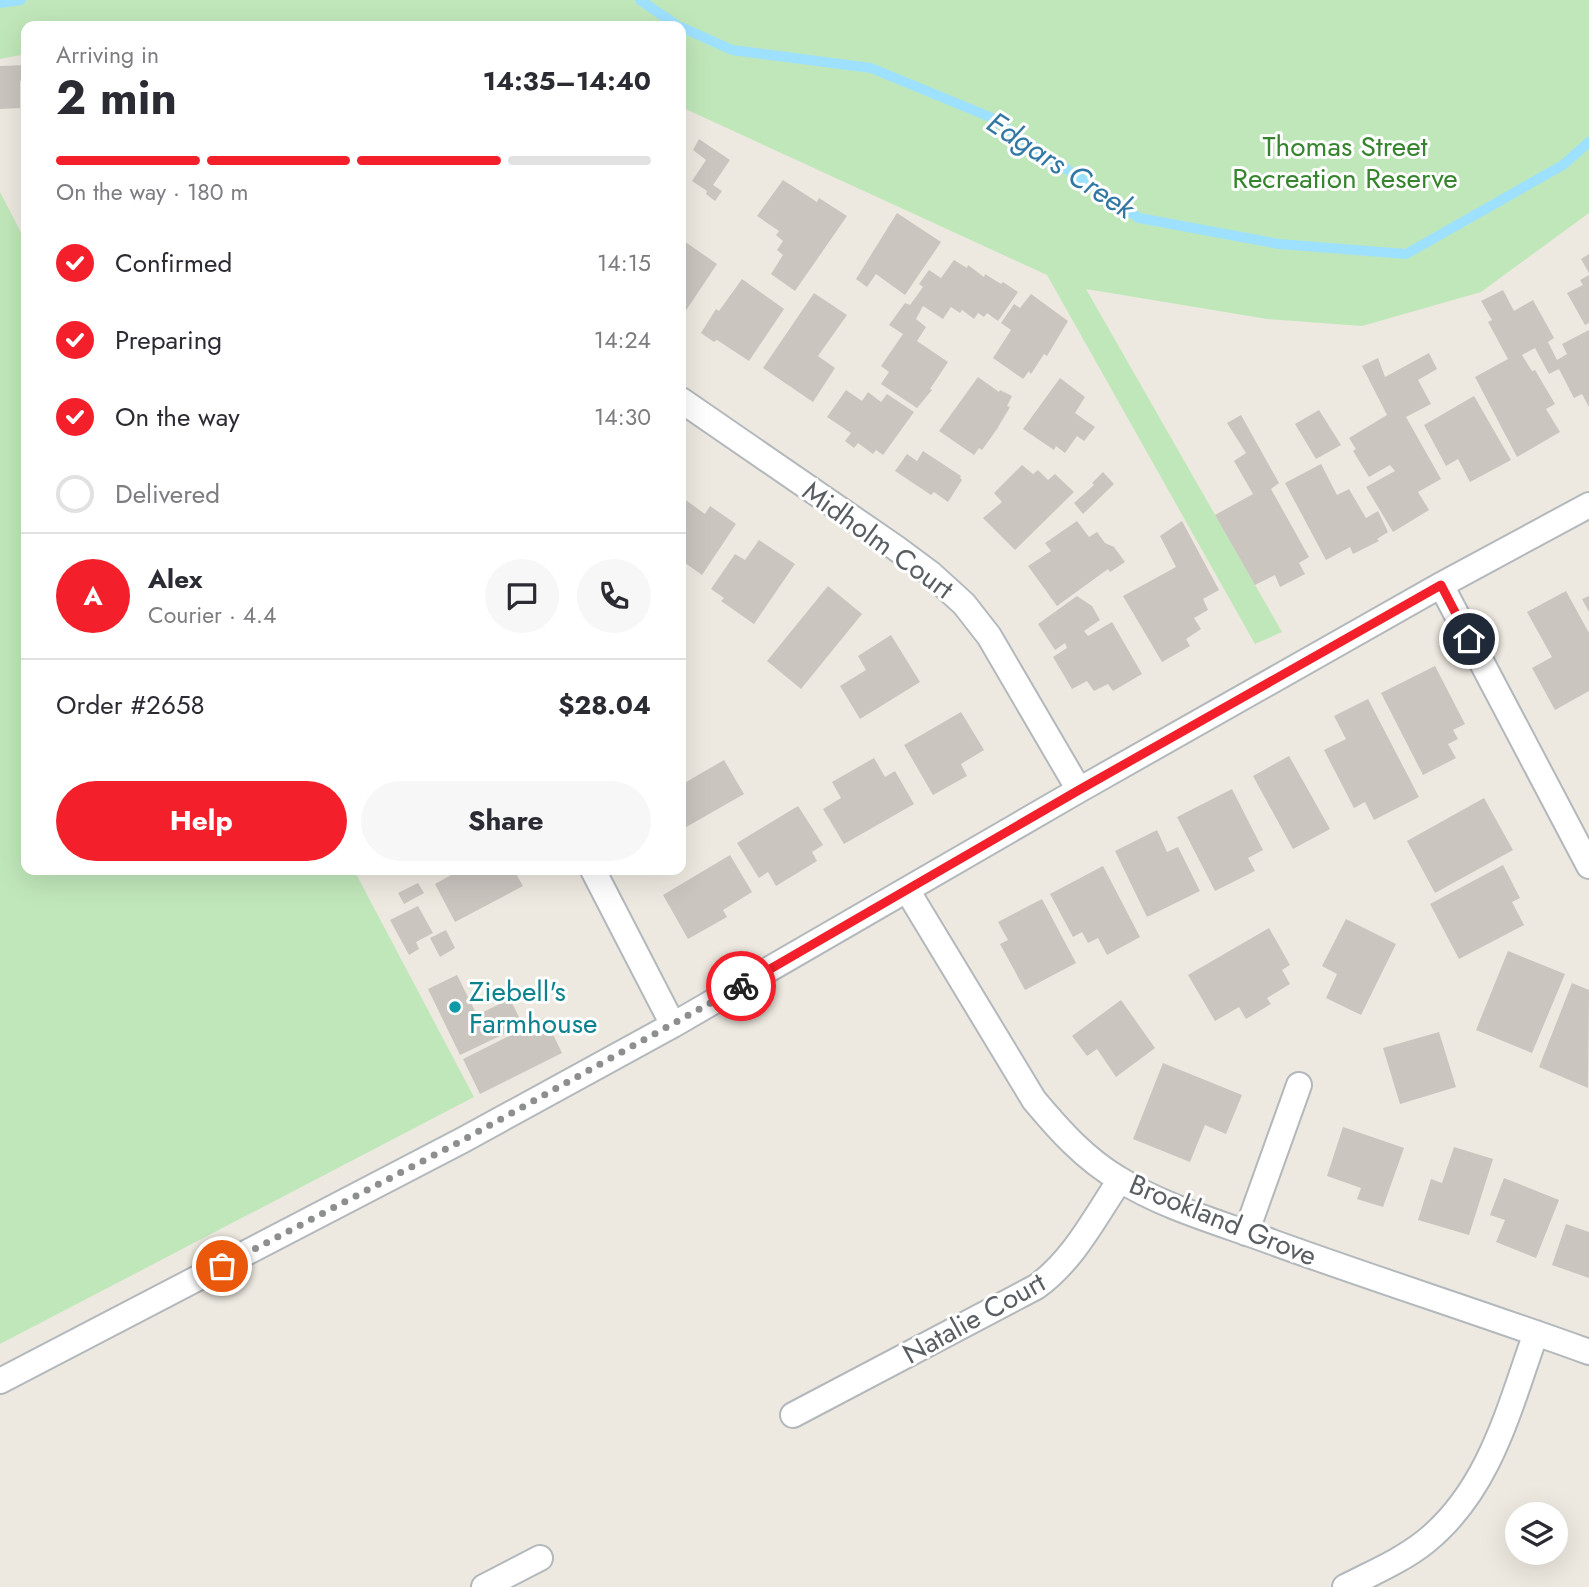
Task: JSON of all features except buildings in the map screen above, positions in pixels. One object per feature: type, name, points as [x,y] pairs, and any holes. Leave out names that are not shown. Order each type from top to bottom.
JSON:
[{"type":"street","name":"Midholm Court","points":[[686,403],[896,548],[931,574],[964,604],[989,636],[1079,790]]},
{"type":"street","points":[[0,1381],[463,1140],[673,1025],[1079,790],[1441,585],[1589,505]]},
{"type":"street","points":[[1441,585],[1589,866]]},
{"type":"street","points":[[596,875],[673,1025]]},
{"type":"street","name":"Brookland Grove","points":[[908,890],[1034,1100],[1088,1158],[1120,1180],[1163,1201],[1246,1233],[1589,1352]]},
{"type":"street","points":[[1246,1233],[1298,1085]]},
{"type":"street","name":"Natalie Court","points":[[793,1415],[1036,1287],[1054,1274],[1070,1254],[1120,1180]]},
{"type":"street","points":[[1345,1587],[1423,1544],[1448,1521],[1472,1492],[1492,1457],[1536,1333]]},
{"type":"street","points":[[484,1587],[540,1558]]},
{"type":"green space","name":"Thomas Street Recreation Reserve","points":[[0,0],[1589,0],[1589,213],[1481,292],[1362,326],[1267,319],[1086,289],[1282,632],[1255,644],[1047,275],[686,109],[686,21],[21,21],[21,55],[0,59]]},
{"type":"green space","points":[[0,192],[21,232],[21,875],[357,875],[474,1097],[0,1344]]},
{"type":"waterway","name":"Edgars Creek","points":[[0,3],[21,0]]},
{"type":"waterway","name":"Edgars Creek","points":[[640,0],[671,21]]},
{"type":"waterway","name":"Edgars Creek","points":[[686,29],[732,50],[871,68],[990,117],[1139,218],[1279,244],[1406,254],[1563,165],[1589,142]]},
{"type":"way so far","points":[[222,1266],[463,1140],[741,986]]},
{"type":"place","name":"Ziebell's Farmhouse","points":[[455,1007]]},
{"type":"route","points":[[741,986],[1441,585],[1469,639]]}]
